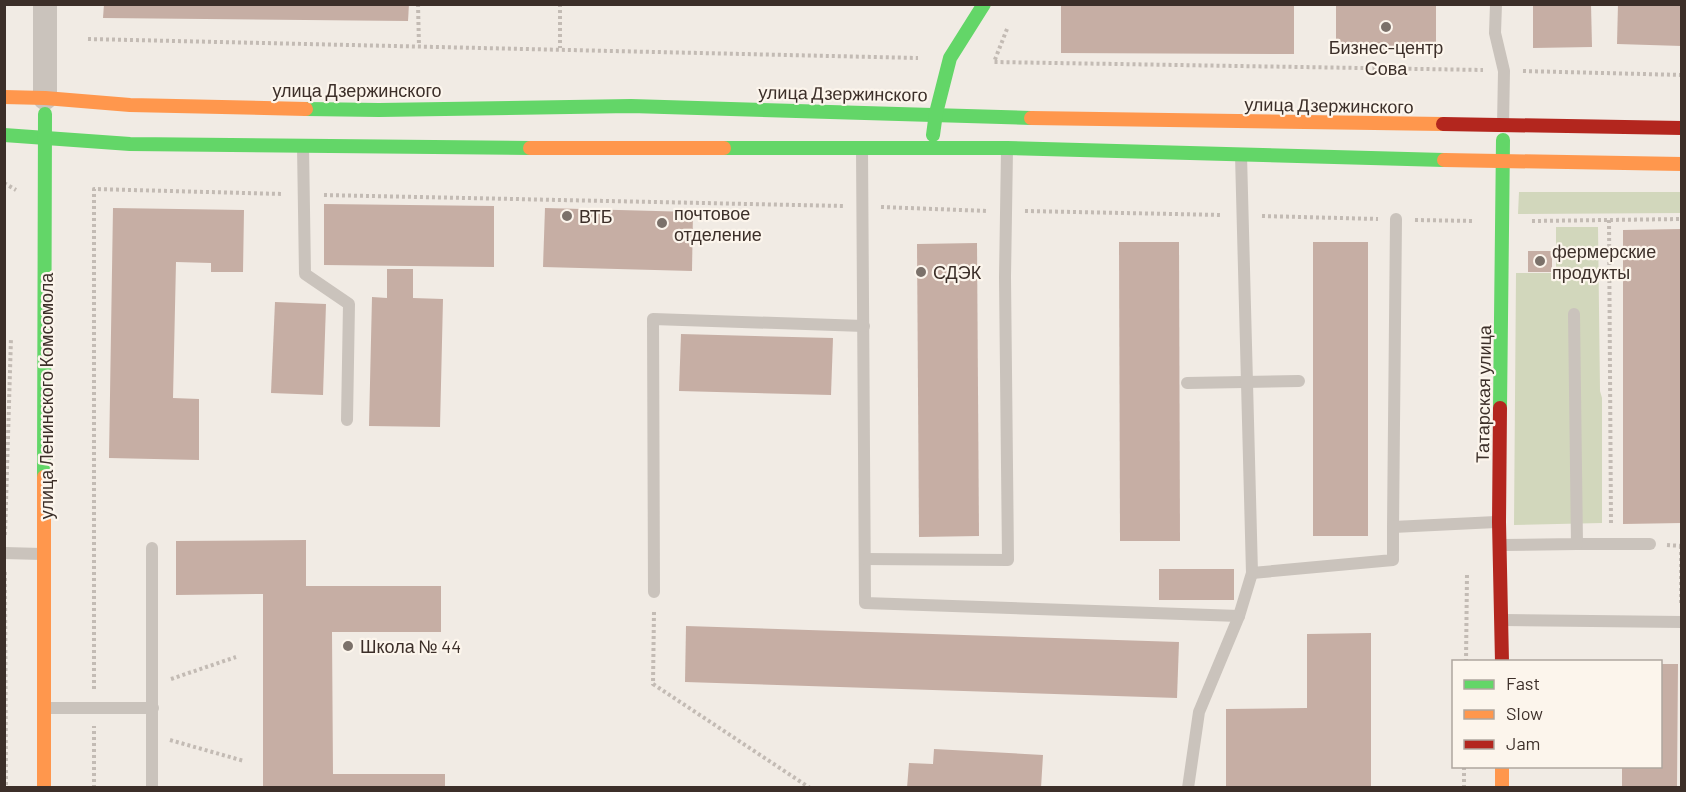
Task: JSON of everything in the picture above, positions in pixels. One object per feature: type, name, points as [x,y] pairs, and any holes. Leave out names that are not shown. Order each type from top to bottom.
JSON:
[{"type":"main road","points":[[931,148],[936,113],[950,58],[984,4]]},
{"type":"main road","name":"улица Дзержинского","points":[[4,98],[45,98],[130,105],[379,110],[631,106],[936,113],[1007,117],[1682,129]]},
{"type":"main road","name":"улица Ленинского Комсомола","points":[[44,788],[45,98]]},
{"type":"main road","name":"Татарская улица","points":[[1502,660],[1499,522],[1503,127]]},
{"type":"main road","points":[[4,135],[129,144],[1007,148],[1503,162],[1682,164]]},
{"type":"main road","points":[[1502,768],[1502,788]]},
{"type":"street","name":"улица Ленинского Комсомола","points":[[45,4],[45,98]]},
{"type":"lane","points":[[1496,4],[1495,33],[1504,70],[1503,127]]},
{"type":"lane","points":[[303,146],[304,274],[349,304],[346,420]]},
{"type":"lane","points":[[862,147],[865,603],[1239,616]]},
{"type":"lane","points":[[865,559],[1008,560],[1005,277],[1007,148]]},
{"type":"lane","points":[[1188,788],[1199,712],[1239,616],[1252,573],[1240,153]]},
{"type":"lane","points":[[1252,573],[1393,560],[1396,219]]},
{"type":"lane","points":[[1574,314],[1577,544]]},
{"type":"lane","points":[[654,592],[652,319],[864,326]]},
{"type":"lane","points":[[1187,383],[1299,381]]},
{"type":"lane","points":[[1394,527],[1499,522]]},
{"type":"lane","points":[[1500,545],[1650,544]]},
{"type":"lane","points":[[152,548],[152,788]]},
{"type":"lane","points":[[4,553],[45,554]]},
{"type":"lane","points":[[1502,620],[1681,622]]},
{"type":"lane","points":[[44,708],[153,708]]},
{"type":"path","points":[[418,4],[419,46]]},
{"type":"path","points":[[560,4],[560,48]]},
{"type":"path","points":[[88,39],[560,48],[917,58]]},
{"type":"path","points":[[994,62],[1682,75]]},
{"type":"path","points":[[4,183],[16,190],[15,202]]},
{"type":"path","points":[[94,788],[94,189],[1007,211]]},
{"type":"path","points":[[1472,221],[1682,219]]},
{"type":"path","points":[[1610,220],[1612,544]]},
{"type":"path","points":[[6,788],[4,553],[11,330]]},
{"type":"path","points":[[1681,546],[1681,622]]},
{"type":"path","points":[[1466,660],[1467,569]]},
{"type":"path","points":[[654,592],[653,684],[810,788]]},
{"type":"path","points":[[153,685],[236,657]]},
{"type":"path","points":[[152,735],[244,761]]},
{"type":"path","points":[[1464,768],[1464,788]]},
{"type":"green space","points":[[1519,192],[1681,192],[1681,213],[1518,214]]},
{"type":"green space","points":[[1556,227],[1598,227],[1602,523],[1514,525],[1516,273],[1556,273]]},
{"type":"building","points":[[104,4],[409,4],[408,21],[103,18]]},
{"type":"building","points":[[1061,4],[1294,4],[1294,54],[1061,53]]},
{"type":"building","name":"Бизнес-центр Сова","points":[[1336,4],[1436,4],[1436,51],[1336,50]]},
{"type":"building","points":[[1533,4],[1591,4],[1592,47],[1533,48]]},
{"type":"building","points":[[1618,4],[1682,4],[1682,46],[1617,44]]},
{"type":"building","points":[[324,204],[494,206],[494,267],[324,265]]},
{"type":"building","points":[[113,208],[244,210],[243,272],[211,272],[211,263],[176,262],[173,398],[199,399],[199,460],[109,458]]},
{"type":"building","points":[[545,208],[693,212],[692,271],[543,267]]},
{"type":"building","points":[[1682,229],[1682,523],[1623,524],[1623,230]]},
{"type":"building","points":[[1119,242],[1179,242],[1180,541],[1120,541]]},
{"type":"building","points":[[1313,242],[1368,242],[1368,536],[1313,536]]},
{"type":"building","points":[[977,243],[979,536],[919,537],[917,244]]},
{"type":"building","name":"фермерские продукты","points":[[1528,251],[1552,251],[1552,272],[1528,272]]},
{"type":"building","points":[[387,269],[413,269],[413,298],[443,299],[440,427],[369,426],[372,297],[387,298]]},
{"type":"building","points":[[275,302],[326,304],[323,395],[271,393]]},
{"type":"building","points":[[681,334],[833,338],[831,395],[679,391]]},
{"type":"building","points":[[306,540],[306,586],[441,586],[441,632],[332,632],[333,774],[445,774],[445,788],[263,788],[263,594],[176,595],[176,541]]},
{"type":"building","points":[[1159,569],[1234,569],[1234,600],[1159,600]]},
{"type":"building","points":[[686,626],[1179,642],[1177,698],[685,682]]},
{"type":"building","points":[[1371,633],[1371,788],[1226,788],[1226,709],[1307,708],[1307,634]]},
{"type":"building","points":[[1662,664],[1678,664],[1677,788],[1622,788],[1622,768],[1662,768]]},
{"type":"building","points":[[934,749],[1043,755],[1041,788],[907,788],[909,763],[933,764]]},
{"type":"traffic: fast","points":[[933,135],[936,113],[950,58],[984,4]]},
{"type":"traffic: fast","points":[[306,109],[631,106],[1031,118]]},
{"type":"traffic: fast","points":[[44,477],[45,114]]},
{"type":"traffic: fast","points":[[4,135],[130,144],[530,148]]},
{"type":"traffic: fast","points":[[1500,408],[1503,140]]},
{"type":"traffic: fast","points":[[724,148],[1007,148],[1444,160]]},
{"type":"traffic: slow","points":[[4,97],[130,105],[306,109]]},
{"type":"traffic: slow","points":[[1031,118],[1443,124]]},
{"type":"traffic: slow","points":[[530,148],[724,148]]},
{"type":"traffic: slow","points":[[1444,160],[1682,164]]},
{"type":"traffic: slow","points":[[44,477],[44,788]]},
{"type":"traffic: slow","points":[[1502,768],[1502,788]]},
{"type":"traffic: jam","points":[[1443,124],[1682,128]]},
{"type":"traffic: jam","points":[[1500,408],[1499,522],[1502,660]]},
{"type":"place","name":"Бизнес-центр Сова","points":[[1386,27]]},
{"type":"place","name":"ВТБ","points":[[567,216]]},
{"type":"place","name":"почтовое отделение","points":[[662,223]]},
{"type":"place","name":"фермерские продукты","points":[[1540,261]]},
{"type":"place","name":"СДЭК","points":[[921,272]]},
{"type":"place","name":"Школа № 44","points":[[348,646]]}]
